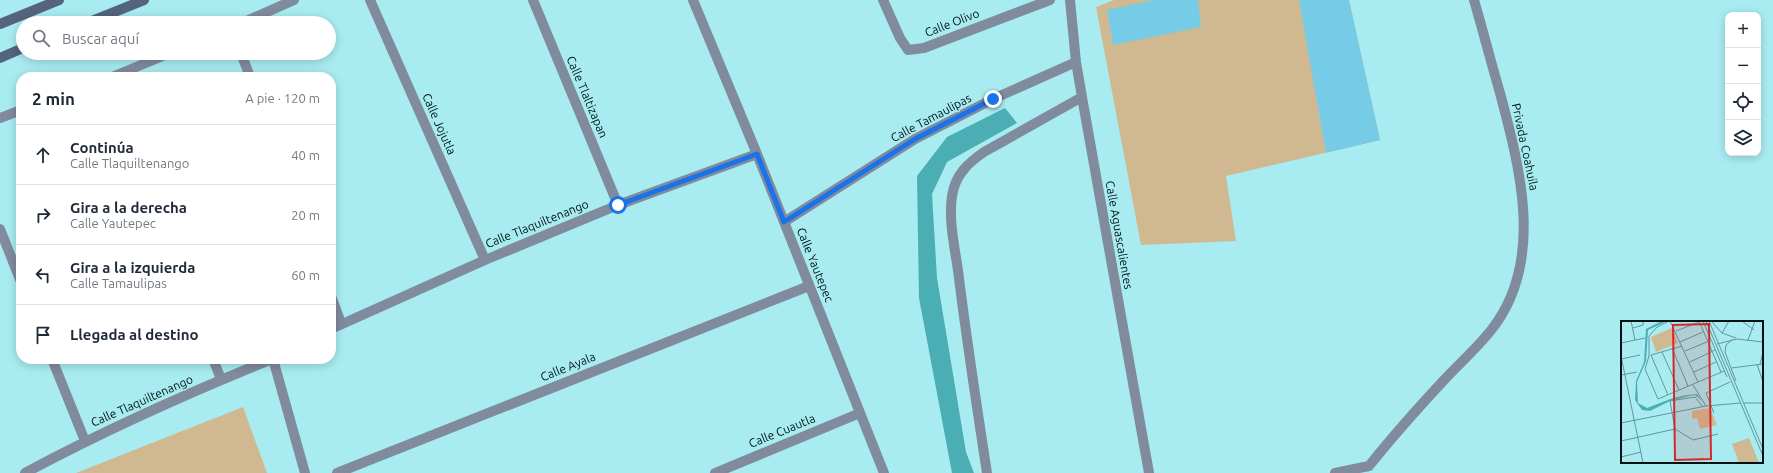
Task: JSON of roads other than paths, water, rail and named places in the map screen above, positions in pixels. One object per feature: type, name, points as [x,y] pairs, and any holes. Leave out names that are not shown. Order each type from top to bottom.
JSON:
[{"type":"main road","points":[[20,16],[59,0]]},
{"type":"main road","points":[[104,16],[144,0]]},
{"type":"main road","points":[[0,24],[16,17]]},
{"type":"main road","points":[[0,58],[16,51]]},
{"type":"street","points":[[258,16],[294,0]]},
{"type":"street","name":"Calle Jojutla","points":[[370,0],[486,260]]},
{"type":"street","name":"Calle Tlaltizapan","points":[[533,0],[618,205]]},
{"type":"street","name":"Calle Yautepec","points":[[693,0],[757,154],[884,473]]},
{"type":"street","name":"Calle Olivo","points":[[883,0],[900,38],[908,50],[924,48],[1050,0]]},
{"type":"street","name":"Calle Aguascalientes","points":[[1070,0],[1076,62],[1149,473]]},
{"type":"street","name":"Privada Coahuila","points":[[1370,470],[1406,420],[1492,328],[1508,302],[1518,273],[1523,241],[1523,201],[1514,145],[1474,0]]},
{"type":"street","points":[[124,72],[153,60]]},
{"type":"street","points":[[244,60],[248,72]]},
{"type":"street","name":"Calle Tamaulipas","points":[[784,222],[915,139],[993,99],[1076,62]]},
{"type":"street","points":[[987,473],[967,341],[951,217],[952,196],[959,176],[963,169],[971,161],[984,152],[1082,97]]},
{"type":"street","points":[[0,118],[16,112]]},
{"type":"street","name":"Calle Tlaquiltenango","points":[[336,326],[486,260],[618,205],[757,154]]},
{"type":"street","points":[[0,229],[16,269]]},
{"type":"street","name":"Calle Ayala","points":[[337,473],[809,286]]},
{"type":"street","points":[[336,310],[341,323]]},
{"type":"street","points":[[54,364],[85,441]]},
{"type":"street","points":[[215,364],[221,379]]},
{"type":"street","name":"Calle Tlaquiltenango","points":[[26,473],[85,441],[221,379],[260,364]]},
{"type":"street","points":[[274,364],[305,473]]},
{"type":"street","name":"Calle Cuautla","points":[[715,473],[860,413]]},
{"type":"street","points":[[1335,473],[1370,470]]},
{"type":"water","points":[[1005,108],[1017,123],[947,162],[932,194],[937,278],[966,452],[974,473],[952,473],[919,298],[917,176],[947,137]]}]
